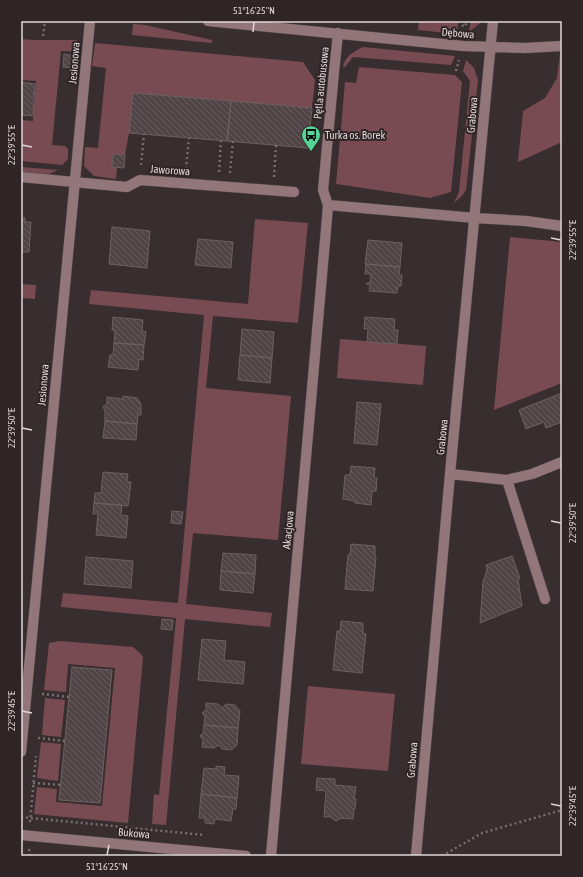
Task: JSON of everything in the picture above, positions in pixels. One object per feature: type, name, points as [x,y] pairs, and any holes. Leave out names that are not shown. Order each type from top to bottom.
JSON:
[{"type":"street","name":"Jesionowa","points":[[21,752],[90,21]]},
{"type":"street","name":"Dębowa","points":[[208,21],[457,45],[525,48],[562,46]]},
{"type":"street","name":"Grabowa","points":[[416,856],[450,474],[493,21]]},
{"type":"street","name":"Pętla autobusowa","points":[[328,206],[323,190],[338,33]]},
{"type":"street","name":"Jaworowa","points":[[21,177],[127,186],[140,180],[294,192]]},
{"type":"street","points":[[328,206],[526,221],[562,226]]},
{"type":"street","name":"Akacjowa","points":[[271,856],[328,206]]},
{"type":"street","points":[[450,474],[507,480],[532,474],[562,462]]},
{"type":"street","points":[[507,480],[545,599]]},
{"type":"street","name":"Bukowa","points":[[21,835],[246,856]]},
{"type":"path","points":[[43,36],[45,21]]},
{"type":"path","points":[[459,21],[464,27],[468,21]]},
{"type":"path","points":[[140,180],[144,134]]},
{"type":"path","points":[[185,184],[188,138]]},
{"type":"path","points":[[218,186],[222,140]]},
{"type":"path","points":[[229,187],[233,141]]},
{"type":"path","points":[[273,190],[276,145]]},
{"type":"path","points":[[42,694],[69,697]]},
{"type":"path","points":[[38,738],[65,741]]},
{"type":"path","points":[[34,783],[61,785]]},
{"type":"path","points":[[442,856],[482,833],[562,810]]},
{"type":"path","points":[[21,817],[208,836]]},
{"type":"shaded area","points":[[419,21],[457,21],[457,34],[418,30]]},
{"type":"shaded area","points":[[472,21],[481,21],[469,32],[470,25]]},
{"type":"shaded area","points":[[133,24],[145,25],[212,40],[212,43],[132,35]]},
{"type":"shaded area","points":[[21,39],[77,40],[78,52],[61,51],[52,145],[65,146],[68,149],[68,159],[62,165],[21,161],[21,120],[33,121],[36,81],[21,80]]},
{"type":"shaded area","points":[[95,43],[303,62],[315,80],[312,108],[133,93],[125,155],[114,154],[112,167],[117,168],[116,179],[94,176],[84,166],[85,147],[98,148],[106,68],[92,66]]},
{"type":"shaded area","points":[[363,47],[455,56],[451,65],[353,57],[345,67],[343,67],[348,57]]},
{"type":"shaded area","points":[[562,52],[562,142],[518,162],[523,111],[545,98],[557,78],[560,53]]},
{"type":"shaded area","points":[[466,60],[474,68],[478,80],[466,190],[454,203],[459,192],[470,81],[463,71]]},
{"type":"shaded area","points":[[359,67],[455,75],[462,82],[451,192],[430,198],[336,184],[345,82],[356,83]]},
{"type":"shaded area","points":[[21,167],[58,170],[47,175],[21,172]]},
{"type":"shaded area","points":[[255,219],[308,223],[298,323],[213,316],[206,388],[291,396],[278,540],[193,533],[186,604],[272,613],[270,627],[185,619],[166,825],[152,824],[154,794],[159,795],[176,618],[61,607],[63,593],[178,603],[204,315],[89,304],[91,290],[248,304]]},
{"type":"shaded area","points":[[510,237],[562,242],[562,383],[494,410]]},
{"type":"shaded area","points":[[21,284],[36,285],[35,299],[21,298]]},
{"type":"shaded area","points":[[340,339],[426,346],[423,385],[337,378]]},
{"type":"shaded area","points":[[60,641],[133,647],[143,657],[128,823],[34,814],[37,787],[57,789],[56,802],[102,806],[115,668],[68,664],[66,692],[44,690],[49,643]]},
{"type":"shaded area","points":[[308,686],[395,694],[388,771],[301,764]]},
{"type":"shaded area","points":[[45,698],[65,700],[61,737],[42,735]]},
{"type":"shaded area","points":[[41,742],[61,744],[58,781],[37,778]]},
{"type":"building","points":[[64,54],[75,56],[74,68],[63,67]]},
{"type":"building","points":[[21,82],[35,84],[33,116],[21,115]]},
{"type":"building","points":[[133,93],[231,101],[227,141],[129,133]]},
{"type":"building","points":[[231,101],[312,108],[308,148],[227,141]]},
{"type":"building","points":[[113,154],[125,155],[124,168],[112,167]]},
{"type":"building","points":[[21,218],[25,218],[25,222],[31,222],[29,252],[21,252]]},
{"type":"building","points":[[112,227],[150,231],[147,268],[109,264]]},
{"type":"building","points":[[198,239],[233,242],[231,268],[195,265]]},
{"type":"building","points":[[368,240],[402,243],[400,267],[365,264]]},
{"type":"building","points":[[366,264],[400,267],[399,275],[402,275],[401,286],[398,286],[397,293],[369,291],[370,284],[366,284],[370,283],[371,274],[365,274]]},
{"type":"building","points":[[113,317],[143,320],[142,331],[146,332],[144,345],[114,343],[115,330],[112,330]]},
{"type":"building","points":[[365,317],[395,319],[394,330],[398,330],[397,344],[367,342],[368,329],[364,329]]},
{"type":"building","points":[[242,329],[274,332],[272,358],[240,355]]},
{"type":"building","points":[[114,343],[144,345],[143,360],[139,359],[138,370],[108,367],[110,355],[113,355]]},
{"type":"building","points":[[240,355],[272,358],[270,383],[238,380]]},
{"type":"building","points":[[562,393],[562,422],[546,428],[544,422],[526,429],[519,410]]},
{"type":"building","points":[[123,396],[137,398],[141,404],[141,415],[138,415],[137,424],[105,421],[105,411],[103,407],[107,404],[107,397],[123,399]]},
{"type":"building","points":[[357,402],[381,404],[377,445],[354,443]]},
{"type":"building","points":[[105,421],[137,424],[136,440],[103,438]]},
{"type":"building","points":[[351,466],[375,468],[374,478],[377,478],[376,491],[372,491],[371,505],[355,503],[355,501],[343,499],[345,475],[350,475]]},
{"type":"building","points":[[103,472],[128,474],[127,482],[131,482],[128,506],[94,503],[95,493],[101,493]]},
{"type":"building","points":[[94,503],[122,505],[121,515],[128,516],[126,538],[96,535],[98,514],[93,514]]},
{"type":"building","points":[[172,511],[183,512],[181,524],[171,523]]},
{"type":"building","points":[[351,544],[375,546],[376,557],[373,591],[345,589],[348,555],[350,555]]},
{"type":"building","points":[[223,553],[256,555],[255,574],[221,571]]},
{"type":"building","points":[[512,556],[520,578],[518,579],[522,606],[480,623],[483,582],[487,570],[486,565]]},
{"type":"building","points":[[86,557],[133,561],[131,588],[84,584]]},
{"type":"building","points":[[221,571],[255,574],[253,593],[220,590]]},
{"type":"building","points":[[162,619],[173,620],[172,630],[161,629]]},
{"type":"building","points":[[341,621],[363,623],[363,633],[366,634],[362,673],[333,670],[337,631],[340,631]]},
{"type":"building","points":[[202,639],[226,641],[224,660],[245,662],[243,684],[198,680]]},
{"type":"building","points":[[72,667],[112,670],[100,803],[59,800]]},
{"type":"building","points":[[206,703],[218,704],[222,708],[226,704],[235,705],[240,711],[238,728],[204,725],[205,716],[202,713],[206,710]]},
{"type":"building","points":[[204,725],[238,728],[237,745],[231,750],[222,749],[219,745],[214,748],[202,747],[203,740],[200,736],[203,733]]},
{"type":"building","points":[[216,766],[225,767],[224,775],[239,776],[237,798],[201,794],[204,768],[216,769]]},
{"type":"building","points":[[317,778],[335,779],[335,785],[356,787],[353,819],[340,818],[337,821],[331,817],[324,817],[326,791],[316,790]]},
{"type":"building","points":[[201,794],[237,798],[236,809],[233,809],[231,821],[215,819],[214,824],[205,823],[205,818],[199,818]]},
{"type":"place","name":"Turka os. Borek","points":[[311,152]]}]
